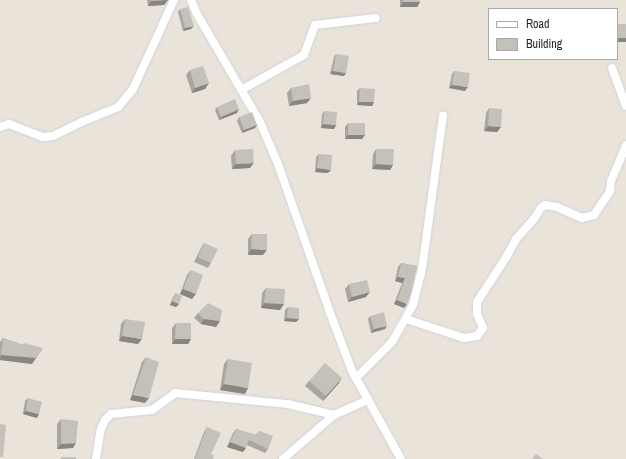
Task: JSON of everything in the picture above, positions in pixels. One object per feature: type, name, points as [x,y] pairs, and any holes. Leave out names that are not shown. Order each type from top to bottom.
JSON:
[{"type":"street","points":[[0,126],[8,124],[43,137],[53,136],[118,107],[134,90],[174,0]]},
{"type":"street","points":[[191,0],[196,14],[260,122],[278,164],[328,310],[356,378],[401,459]]},
{"type":"street","points":[[241,90],[304,56],[315,25],[376,18]]},
{"type":"street","points":[[612,68],[626,106]]},
{"type":"street","points":[[356,378],[392,342],[413,305],[422,269],[443,115]]},
{"type":"street","points":[[406,319],[464,338],[477,336],[483,328],[477,314],[477,302],[507,256],[516,239],[534,220],[541,208],[545,205],[558,207],[582,218],[594,215],[610,191],[611,181],[626,145]]},
{"type":"street","points":[[96,459],[104,420],[111,414],[152,410],[175,393],[288,404],[334,415]]},
{"type":"street","points":[[283,459],[334,415],[367,400]]},
{"type":"building","points":[[403,0],[420,0],[420,2],[403,2]]},
{"type":"building","points":[[188,7],[194,26],[185,28],[180,9]]},
{"type":"building","points":[[618,24],[626,24],[626,38],[618,38]]},
{"type":"building","points":[[336,54],[349,56],[346,73],[333,71]]},
{"type":"building","points":[[203,66],[209,83],[195,88],[190,70]]},
{"type":"building","points":[[454,71],[470,73],[468,87],[452,85]]},
{"type":"building","points":[[309,84],[311,98],[293,101],[291,88]]},
{"type":"building","points":[[360,88],[375,89],[374,102],[359,102]]},
{"type":"building","points":[[235,99],[239,109],[221,117],[217,107]]},
{"type":"building","points":[[489,108],[502,109],[501,127],[488,126]]},
{"type":"building","points":[[324,111],[337,112],[336,125],[323,124]]},
{"type":"building","points":[[252,112],[257,125],[244,130],[239,117]]},
{"type":"building","points":[[348,123],[365,123],[365,135],[348,135]]},
{"type":"building","points":[[253,149],[254,163],[236,164],[235,150]]},
{"type":"building","points":[[376,149],[394,149],[393,165],[376,164]]},
{"type":"building","points":[[319,154],[332,155],[331,170],[317,168]]},
{"type":"building","points":[[252,234],[267,234],[267,250],[251,249]]},
{"type":"building","points":[[204,243],[218,249],[211,263],[198,257]]},
{"type":"building","points":[[401,263],[417,266],[412,290],[407,304],[397,300],[405,278],[398,277]]},
{"type":"building","points":[[191,270],[203,275],[196,294],[183,289]]},
{"type":"building","points":[[367,280],[370,292],[352,297],[349,284]]},
{"type":"building","points":[[266,288],[285,289],[284,304],[264,303]]},
{"type":"building","points":[[176,293],[182,296],[179,304],[172,301]]},
{"type":"building","points":[[208,303],[222,310],[220,321],[204,319],[198,313]]},
{"type":"building","points":[[288,307],[299,308],[299,319],[287,318]]},
{"type":"building","points":[[384,312],[387,326],[374,329],[370,316]]},
{"type":"building","points":[[125,319],[145,322],[142,339],[122,336]]},
{"type":"building","points":[[176,323],[191,323],[191,339],[175,339]]},
{"type":"building","points":[[3,338],[24,345],[24,343],[43,348],[36,358],[1,355]]},
{"type":"building","points":[[146,357],[159,362],[149,398],[133,395]]},
{"type":"building","points":[[228,359],[252,363],[248,388],[224,384]]},
{"type":"building","points":[[325,363],[342,378],[326,396],[309,381]]},
{"type":"building","points":[[28,398],[42,402],[39,414],[26,411]]},
{"type":"building","points":[[61,419],[78,421],[76,443],[61,444]]},
{"type":"building","points":[[0,424],[6,425],[3,457],[0,457]]},
{"type":"building","points":[[207,427],[221,433],[211,454],[214,455],[213,459],[195,459]]},
{"type":"building","points":[[236,429],[257,435],[259,431],[273,436],[268,449],[249,440],[246,448],[230,442]]},
{"type":"building","points":[[536,454],[543,459],[532,459]]},
{"type":"building","points":[[61,457],[76,457],[76,459],[61,459]]}]
